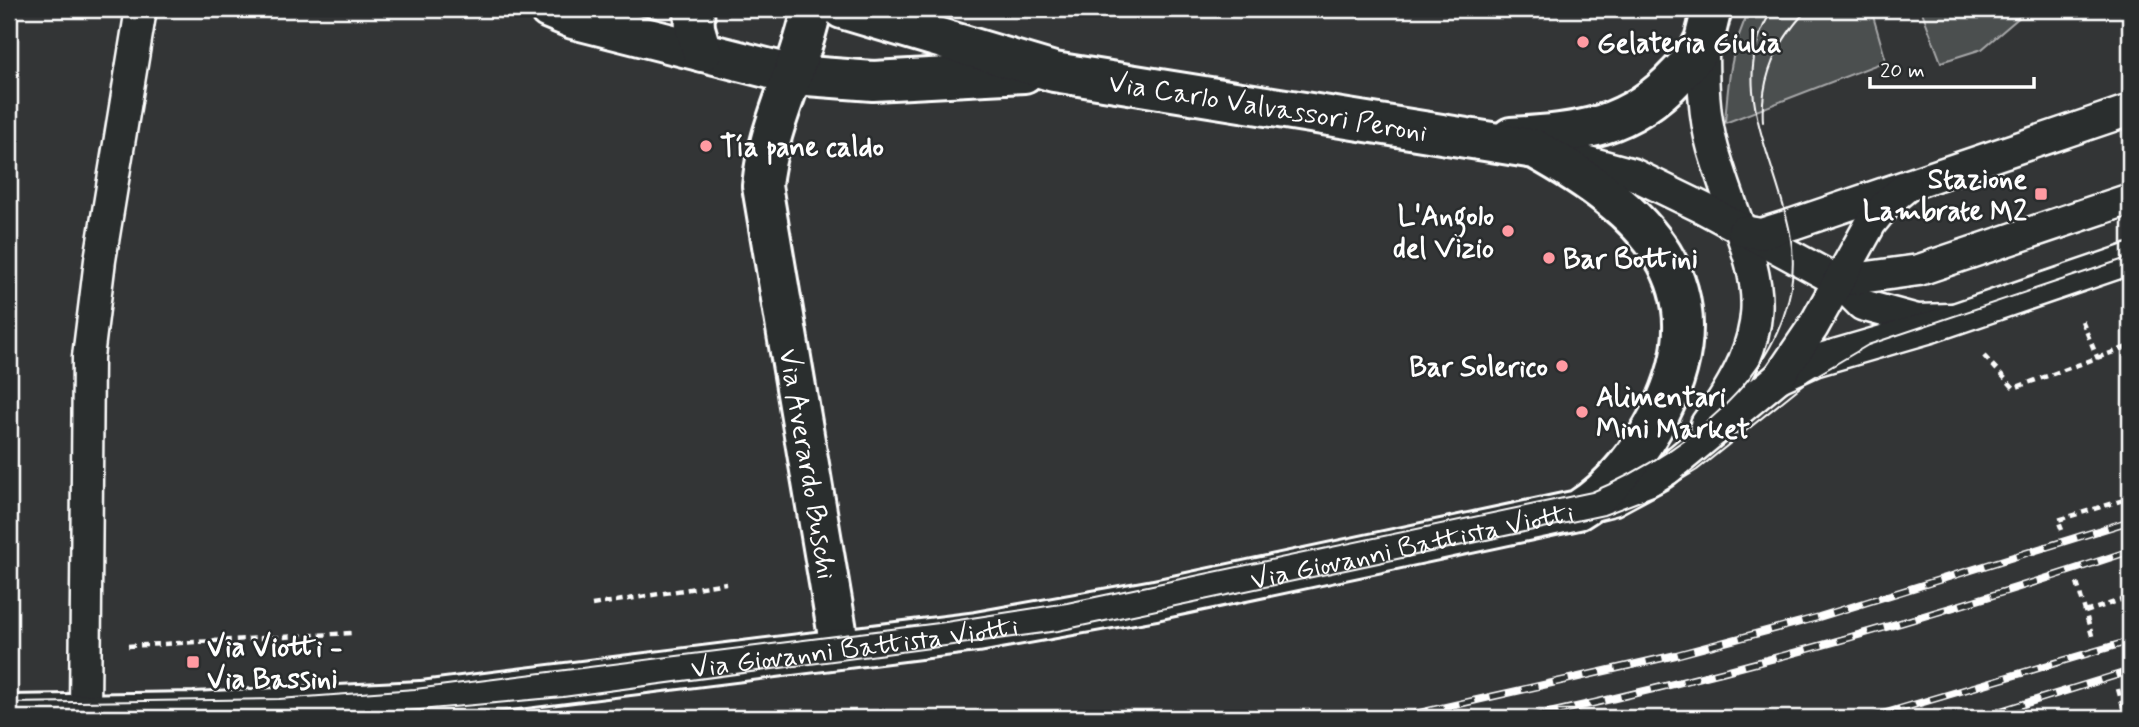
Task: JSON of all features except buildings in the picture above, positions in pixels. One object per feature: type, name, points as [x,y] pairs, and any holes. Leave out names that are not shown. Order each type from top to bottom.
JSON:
[{"type":"street","name":"Via Carlo Valvassori Peroni","points":[[550,9],[573,19],[794,75],[873,81],[1054,72]]},
{"type":"street","points":[[694,9],[695,28],[702,52]]},
{"type":"street","points":[[794,75],[812,9]]},
{"type":"street","name":"Via Carlo Valvassori Peroni","points":[[842,9],[1054,72],[1535,149]]},
{"type":"street","name":"Via Carlo Valvassori Peroni","points":[[1481,139],[1556,134],[1615,122],[1664,90],[1708,26]]},
{"type":"street","name":"Via Averardo Buschi","points":[[794,75],[765,153],[764,207],[840,648]]},
{"type":"street","points":[[1535,149],[1589,181],[1640,224],[1664,254],[1678,291],[1681,309],[1678,368],[1656,422],[1644,442],[1608,485],[1578,510]]},
{"type":"street","name":"Via Giovanni Battista Viotti","points":[[9,715],[248,710],[421,701],[977,632],[1155,600],[1578,510]]},
{"type":"lane","points":[[85,713],[88,358],[100,260],[141,9]]},
{"type":"lane","points":[[1678,462],[1725,399],[1743,364],[1755,325],[1757,288],[1743,231],[1713,148],[1703,95],[1708,26]]},
{"type":"lane","points":[[1743,231],[1767,233],[2130,110]]},
{"type":"lane","name":"Via Carlo Valvassori Peroni","points":[[1535,149],[1584,159],[1633,174],[1838,282],[1862,305],[1917,320],[1951,319]]},
{"type":"lane","points":[[1678,462],[1779,377],[1799,349],[1879,211],[1906,187]]},
{"type":"lane","points":[[1838,282],[1919,270],[2130,200]]},
{"type":"lane","points":[[1779,377],[1814,361],[1860,350],[2130,259]]},
{"type":"lane","name":"Via Giovanni Battista Viotti","points":[[1578,510],[1613,500],[1648,483],[1678,462]]},
{"type":"path","points":[[2079,315],[2098,359]]},
{"type":"path","points":[[1980,351],[2014,388],[2130,346]]},
{"type":"path","points":[[2062,530],[2058,520],[2130,498]]},
{"type":"path","points":[[593,605],[726,583]]},
{"type":"path","points":[[2077,583],[2093,639]]},
{"type":"path","points":[[2085,612],[2130,597]]},
{"type":"path","points":[[85,649],[351,633]]},
{"type":"path","points":[[2118,689],[2126,718]]},
{"type":"shaded area","points":[[1750,9],[1871,9],[1886,61],[1725,123],[1729,79],[1738,37]]},
{"type":"shaded area","points":[[1921,9],[2029,9],[1982,49],[1941,62]]},
{"type":"tram line","points":[[9,703],[279,699],[415,689],[939,623],[1067,603],[1592,492],[1630,474],[1668,451],[1704,424],[1737,393],[1764,358],[1783,319],[1792,277],[1790,233],[1758,121],[1753,93],[1753,65],[1759,37],[1773,9]]},
{"type":"tram line","points":[[1763,122],[1765,90],[1773,61],[1788,34],[1808,9]]},
{"type":"tram line","points":[[332,718],[563,697],[1058,631],[1604,515],[1656,495],[1697,470],[1809,380],[1868,345],[2130,257]]},
{"type":"railway","points":[[1397,718],[1676,655],[1819,617],[2130,521]]},
{"type":"railway","points":[[1527,718],[1679,683],[1831,643],[2130,551]]},
{"type":"railway","points":[[1869,718],[2130,641]]},
{"type":"railway","points":[[1978,718],[2130,671]]},
{"type":"place","name":"Gelateria Giulia","points":[[1583,42]]},
{"type":"place","name":"Tía pane caldo","points":[[706,146]]},
{"type":"place","name":"Stazione Lambrate M2","points":[[2041,194]]},
{"type":"place","name":"L'Angolo del Vizio","points":[[1508,231]]},
{"type":"place","name":"Bar Bottini","points":[[1549,258]]},
{"type":"place","name":"Bar Solerico","points":[[1562,366]]},
{"type":"place","name":"Alimentari Mini Market","points":[[1582,412]]},
{"type":"place","name":"Via Viotti - Via Bassini","points":[[193,662]]}]
